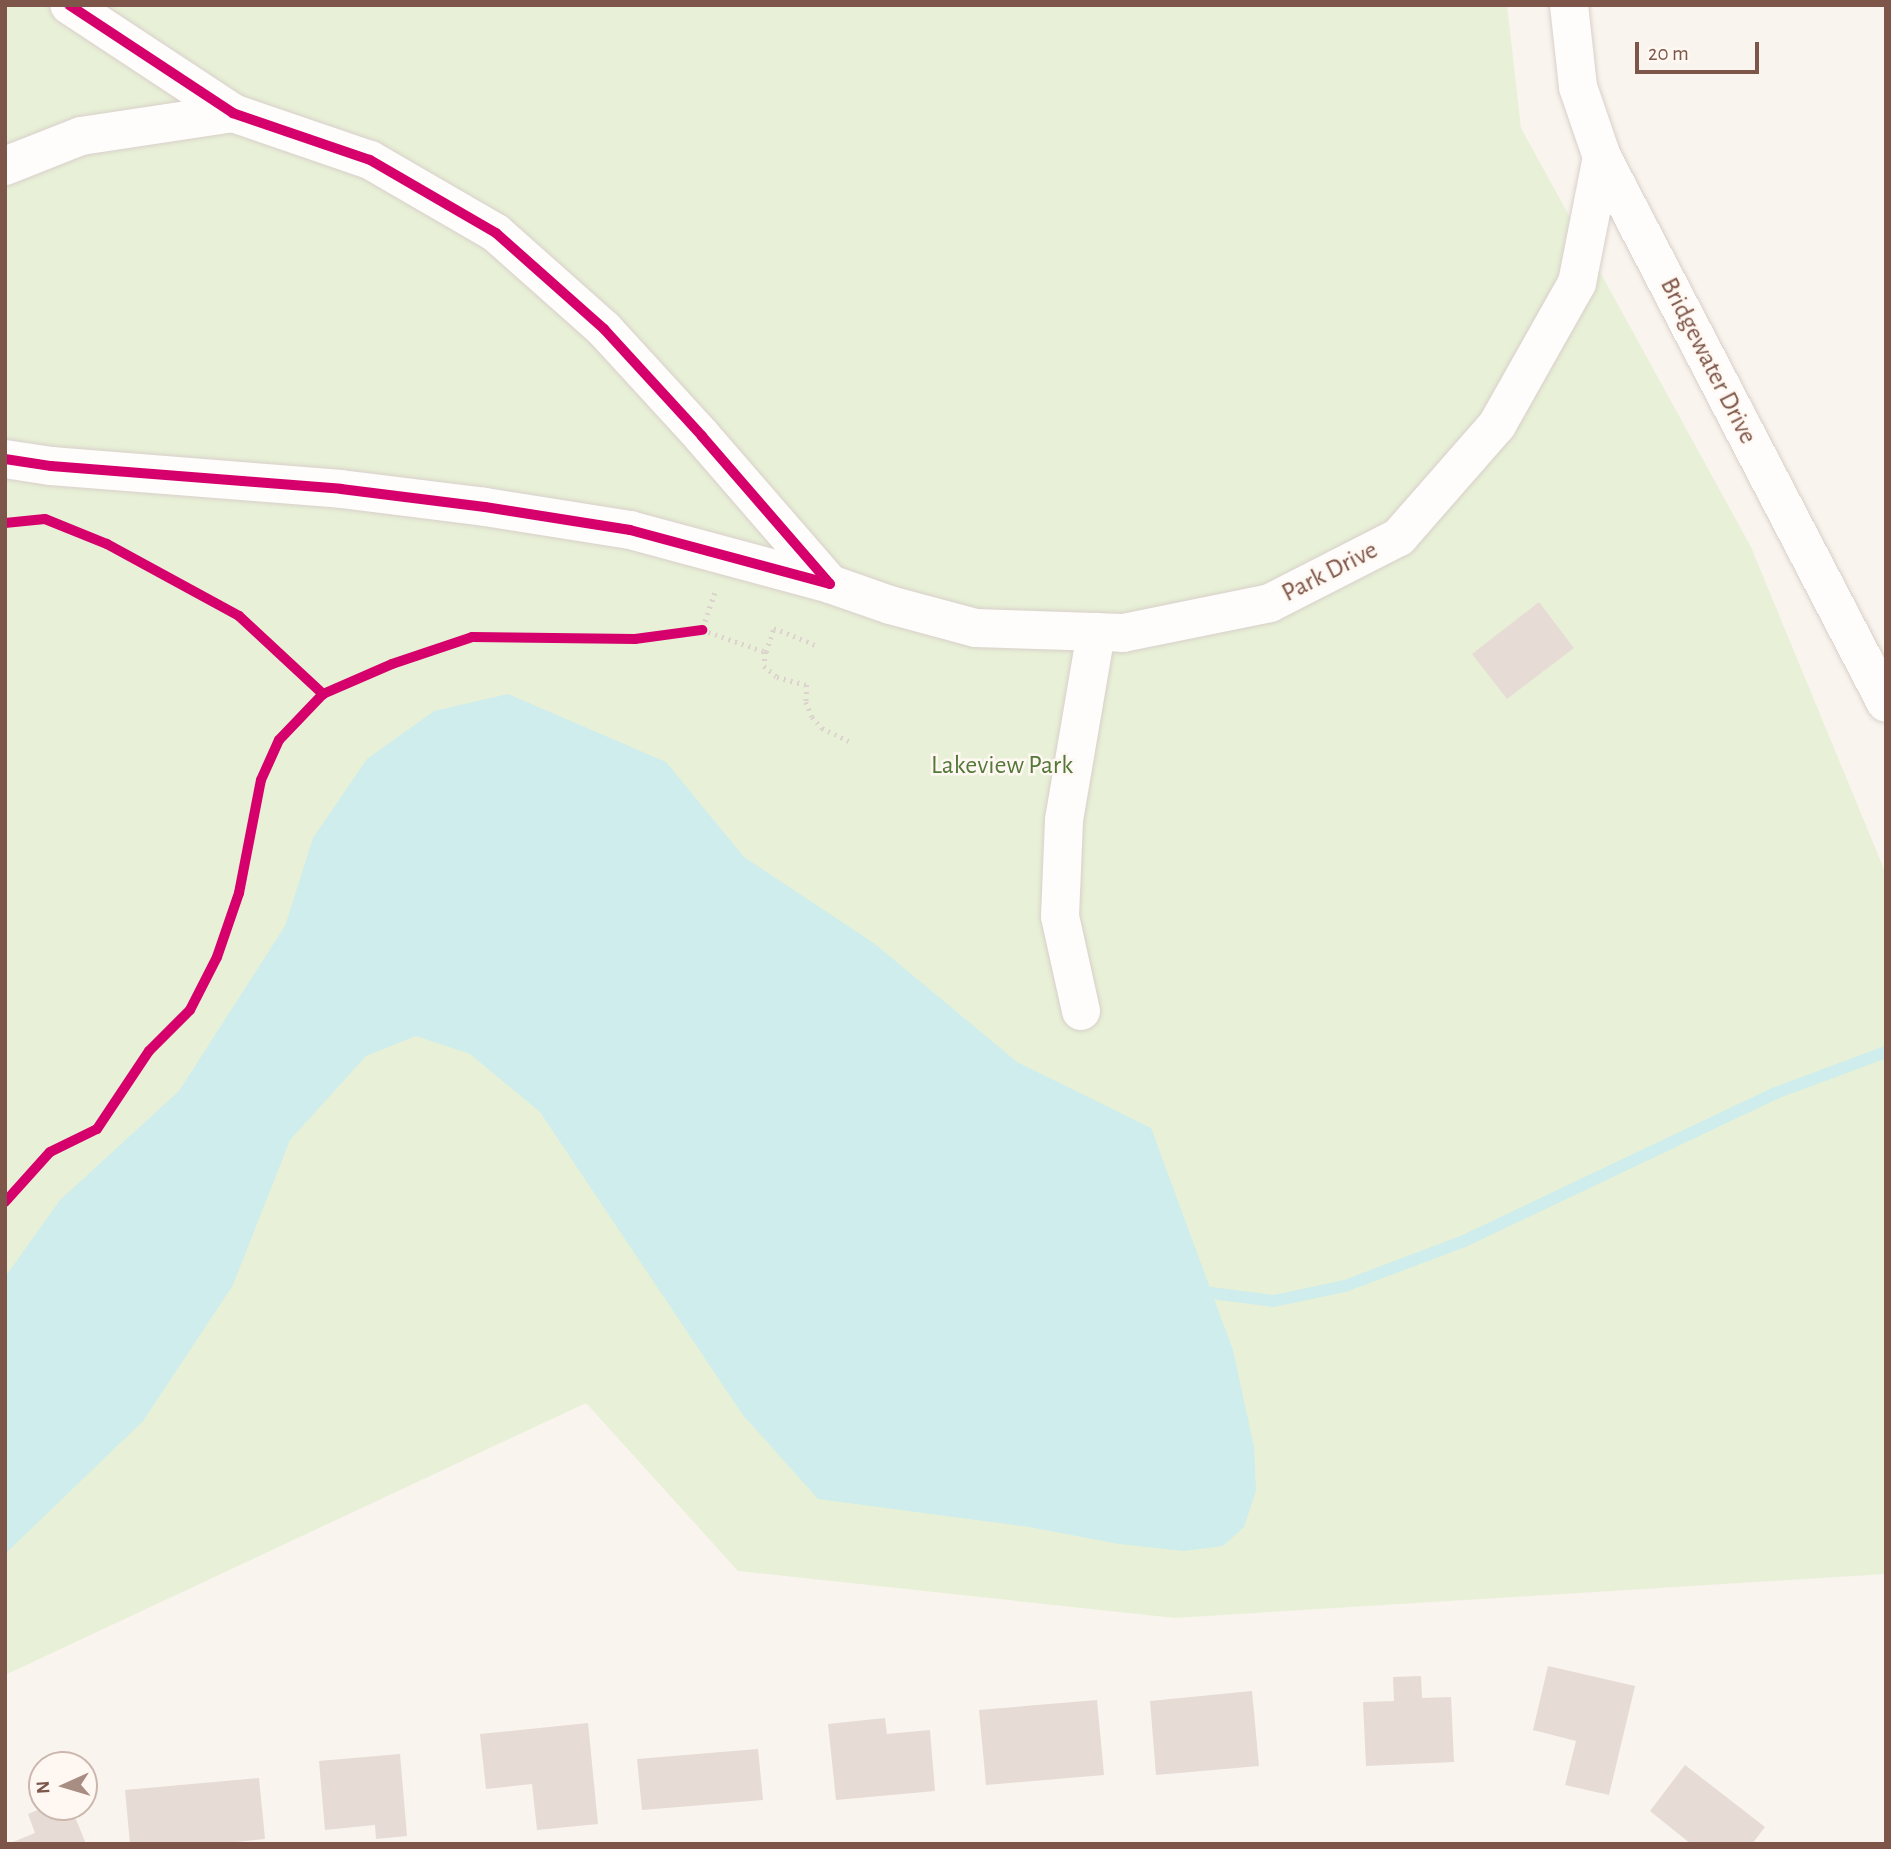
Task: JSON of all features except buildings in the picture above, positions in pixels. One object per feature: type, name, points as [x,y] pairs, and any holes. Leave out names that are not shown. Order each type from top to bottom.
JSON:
[{"type":"street","points":[[69,5],[233,113],[370,160],[496,233],[604,329],[702,436],[830,584]]},
{"type":"street","name":"Bridgewater Drive","points":[[1569,5],[1577,86],[1602,157],[1886,703]]},
{"type":"street","points":[[5,166],[81,136],[233,113]]},
{"type":"street","name":"Park Drive","points":[[5,459],[51,467],[341,489],[630,530],[830,584],[890,605],[976,628],[1124,632],[1270,603],[1399,537],[1497,425],[1577,283],[1602,157]]},
{"type":"street","points":[[1081,1011],[1060,916],[1064,820],[1096,632]]},
{"type":"path","points":[[818,646],[774,628],[764,666],[777,677],[807,685],[806,702],[812,718],[821,728],[849,741]]},
{"type":"path","points":[[697,630],[766,652]]},
{"type":"green space","name":"Lakeview Park","points":[[5,5],[1507,5],[1521,128],[1751,547],[1886,874],[1886,1574],[1175,1618],[738,1571],[586,1403],[5,1675]]},
{"type":"water","points":[[508,694],[666,762],[744,857],[875,944],[1017,1062],[1151,1128],[1233,1350],[1254,1447],[1256,1491],[1244,1527],[1223,1546],[1184,1551],[1119,1544],[1029,1527],[818,1499],[742,1414],[540,1112],[470,1054],[416,1036],[366,1056],[290,1140],[233,1285],[143,1421],[5,1554],[5,1277],[60,1200],[179,1091],[285,926],[313,838],[367,759],[434,711]]},
{"type":"waterway","points":[[1211,1293],[1274,1301],[1345,1286],[1464,1241],[1776,1093],[1886,1052]]},
{"type":"cycle path","points":[[5,459],[51,466],[341,489],[485,507],[630,530],[830,584],[702,436],[604,329],[496,233],[370,160],[233,113],[69,5]]},
{"type":"cycle path","points":[[5,523],[45,519],[107,544],[239,616],[323,694]]},
{"type":"cycle path","points":[[5,1202],[50,1152],[97,1129],[149,1051],[190,1010],[217,957],[239,893],[261,780],[279,740],[323,694],[392,664],[472,637],[635,639],[702,630]]}]
